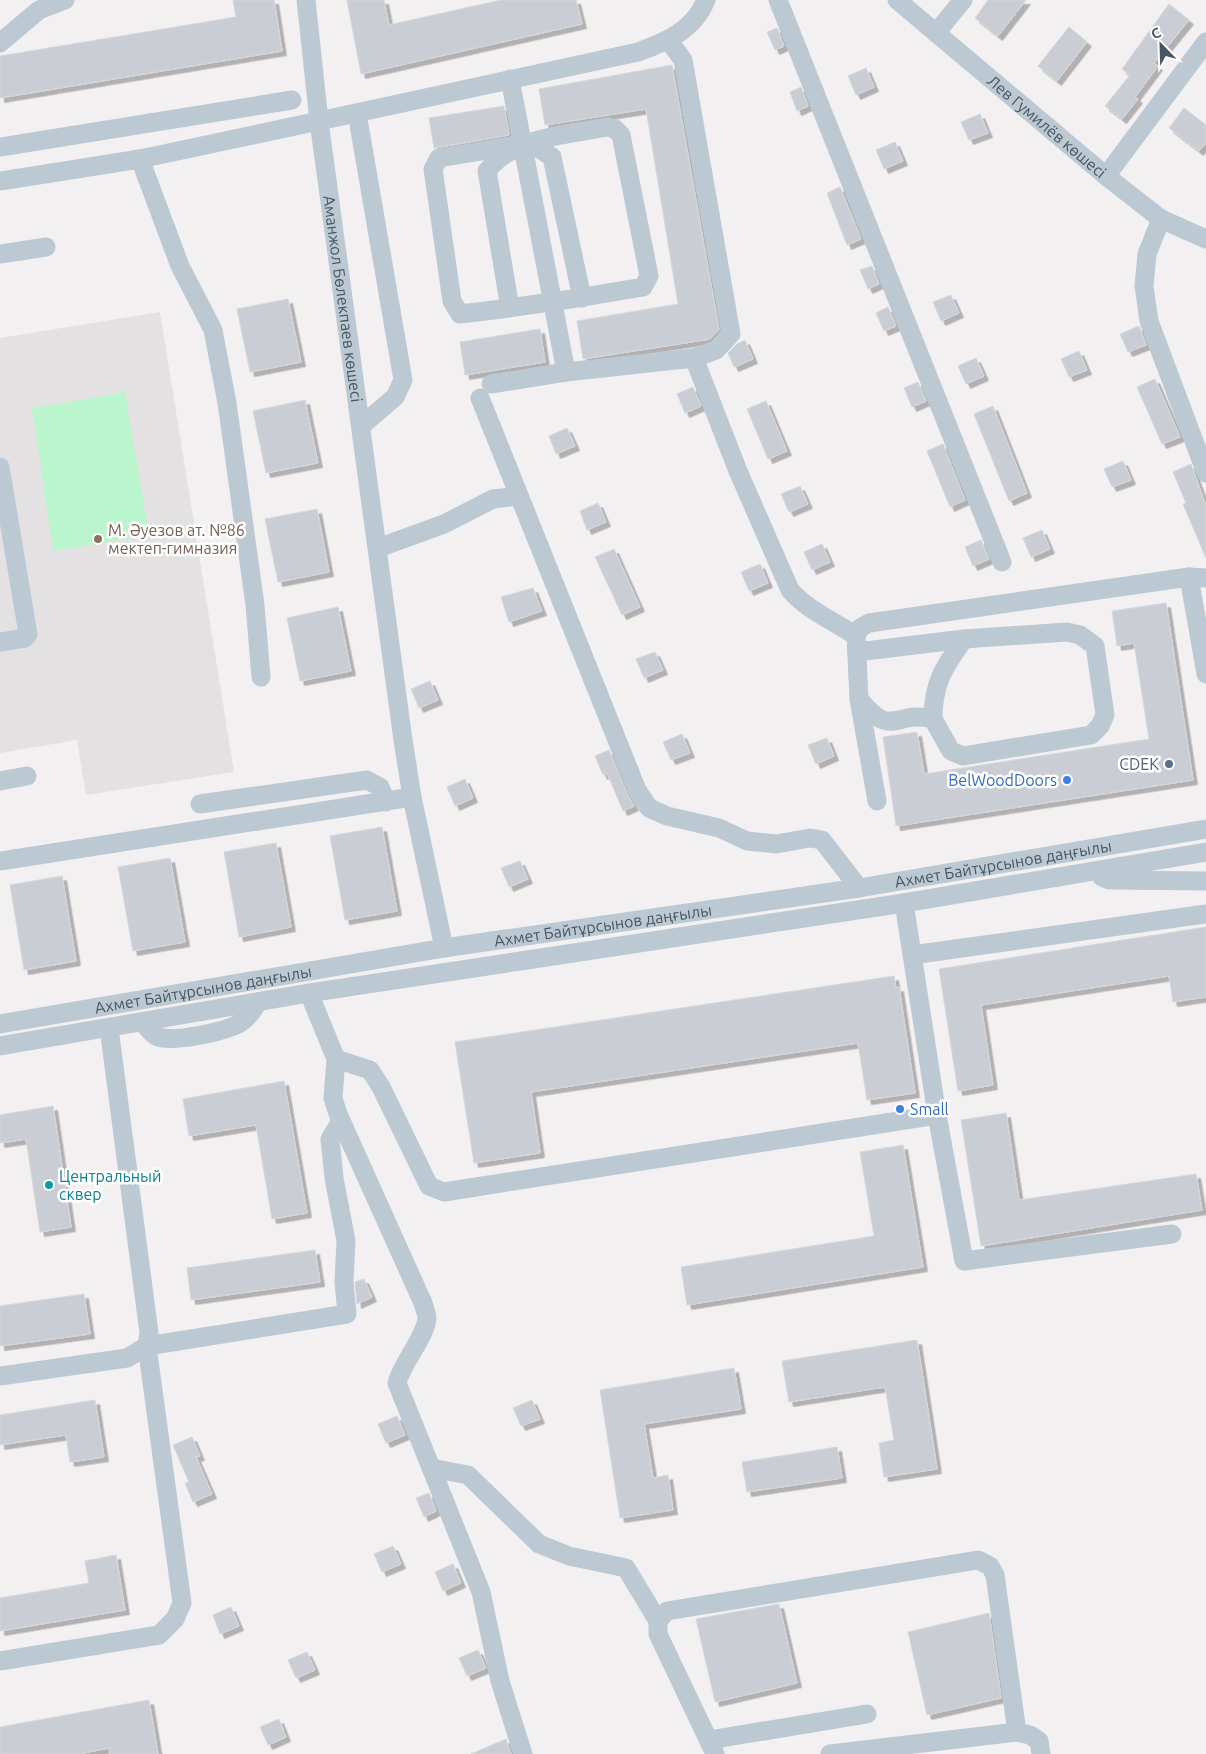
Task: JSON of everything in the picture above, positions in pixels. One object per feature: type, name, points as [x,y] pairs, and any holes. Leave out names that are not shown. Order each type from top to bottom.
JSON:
[{"type":"street","points":[[0,43],[38,10],[65,0]]},
{"type":"street","name":"Аманжол Бөлекпаев көшесі","points":[[306,0],[319,121],[412,797],[444,948]]},
{"type":"street","points":[[0,181],[140,159],[638,52],[669,41],[701,11],[706,0]]},
{"type":"street","points":[[778,0],[1002,562]]},
{"type":"street","name":"Лев Гумилёв көшесі","points":[[897,0],[1106,176],[1161,218],[1206,239]]},
{"type":"street","points":[[936,33],[963,0]]},
{"type":"street","points":[[669,41],[683,60],[731,334],[716,350],[694,358],[566,372],[485,391],[519,496],[637,790],[649,808],[667,816],[719,828],[747,841],[776,844],[810,838],[822,840],[859,888]]},
{"type":"street","points":[[1106,176],[1206,42]]},
{"type":"street","points":[[510,79],[526,143],[551,303],[566,372]]},
{"type":"street","points":[[0,147],[292,100]]},
{"type":"street","points":[[357,112],[403,380],[395,397],[361,426]]},
{"type":"street","points":[[606,127],[615,130],[621,136],[650,276],[643,288],[551,303],[460,314],[455,309],[433,170],[434,163],[439,158],[526,143],[606,127]]},
{"type":"street","points":[[526,143],[552,157],[582,298]]},
{"type":"street","points":[[510,308],[487,171],[494,162],[526,143]]},
{"type":"street","points":[[140,159],[180,266],[213,330],[227,403],[252,576],[261,677]]},
{"type":"street","points":[[1161,218],[1147,254],[1144,286],[1149,321],[1206,473]]},
{"type":"street","points":[[0,254],[46,247]]},
{"type":"street","points":[[694,358],[738,471],[790,590],[802,603],[820,612],[857,644],[1067,632],[1080,635],[1095,646],[1105,716],[1100,726],[1091,735],[963,756],[951,751],[933,719],[933,700],[938,680],[964,639]]},
{"type":"street","points":[[0,467],[28,634],[25,638],[0,642]]},
{"type":"street","points":[[378,548],[444,524],[493,499],[519,496]]},
{"type":"street","points":[[878,801],[859,699],[857,644],[860,628],[869,623],[1197,577],[1206,674]]},
{"type":"street","points":[[859,699],[873,716],[889,722],[921,716],[933,719]]},
{"type":"street","points":[[0,781],[27,776]]},
{"type":"street","points":[[200,804],[367,780],[380,787],[386,802]]},
{"type":"street","points":[[0,861],[412,797]]},
{"type":"street","name":"Ахмет Байтұрсынов даңғылы","points":[[0,1024],[444,948],[859,888],[1206,829]]},
{"type":"street","name":"Ахмет Байтұрсынов даңғылы","points":[[0,1046],[310,993],[904,904],[1206,852]]},
{"type":"street","points":[[1089,873],[1109,880],[1206,881]]},
{"type":"street","points":[[904,904],[936,1115],[964,1260],[1172,1234]]},
{"type":"street","points":[[912,955],[1206,914]]},
{"type":"street","points":[[310,993],[336,1059],[333,1098],[341,1121],[423,1303],[427,1318],[400,1371],[397,1383],[482,1592],[500,1680],[523,1754]]},
{"type":"street","points":[[53,1015],[56,1037]]},
{"type":"street","points":[[0,1661],[159,1635],[175,1619],[182,1603],[147,1346],[148,1333],[110,1028]]},
{"type":"street","points":[[336,1059],[370,1070],[381,1087],[429,1186],[444,1192],[936,1115]]},
{"type":"street","points":[[0,1376],[128,1358],[147,1346],[347,1314],[344,1282],[346,1240],[334,1178],[330,1139],[341,1121]]},
{"type":"street","points":[[432,1468],[468,1476],[539,1544],[569,1556],[626,1568],[658,1620],[658,1634],[712,1747],[867,1714]]},
{"type":"street","points":[[658,1620],[667,1611],[978,1560],[990,1566],[995,1575],[1017,1732]]},
{"type":"street","points":[[830,1754],[1017,1732],[1030,1735],[1039,1741],[1041,1754]]},
{"type":"shaded area","name":"М. Әуезов ат. №86 мектеп-гимназия","points":[[160,312],[234,772],[86,795],[77,740],[0,753],[0,338]]},
{"type":"green space","points":[[125,392],[149,535],[53,551],[32,408]]},
{"type":"building","points":[[233,0],[274,0],[282,51],[0,98],[0,56],[236,17]]},
{"type":"building","points":[[347,0],[384,0],[389,25],[501,0],[576,0],[582,24],[361,74]]},
{"type":"building","points":[[988,0],[1026,0],[998,36],[975,18]]},
{"type":"building","points":[[1169,4],[1189,20],[1154,63],[1158,66],[1135,97],[1138,99],[1122,119],[1105,106],[1130,75],[1122,69]]},
{"type":"building","points":[[1069,27],[1087,42],[1057,81],[1038,66]]},
{"type":"building","points":[[777,28],[784,46],[775,50],[767,32]]},
{"type":"building","points":[[672,65],[719,330],[710,339],[583,359],[577,321],[678,304],[646,109],[545,125],[539,89]]},
{"type":"building","points":[[866,68],[874,87],[856,95],[848,76]]},
{"type":"building","points":[[801,87],[808,106],[797,111],[790,92]]},
{"type":"building","points":[[504,106],[509,135],[434,148],[429,118]]},
{"type":"building","points":[[1184,108],[1206,125],[1206,143],[1199,151],[1169,128]]},
{"type":"building","points":[[980,114],[988,133],[969,140],[961,122]]},
{"type":"building","points":[[895,142],[903,161],[884,169],[876,150]]},
{"type":"building","points":[[840,187],[861,239],[847,245],[827,193]]},
{"type":"building","points":[[872,266],[879,284],[868,289],[860,270]]},
{"type":"building","points":[[951,295],[959,313],[941,321],[933,302]]},
{"type":"building","points":[[288,299],[301,362],[250,372],[237,309]]},
{"type":"building","points":[[888,307],[896,326],[884,331],[876,313]]},
{"type":"building","points":[[1139,326],[1146,345],[1128,352],[1120,334]]},
{"type":"building","points":[[540,329],[545,362],[465,375],[460,342]]},
{"type":"building","points":[[745,340],[753,359],[734,367],[728,353],[737,344]]},
{"type":"building","points":[[1079,351],[1087,370],[1069,377],[1061,359]]},
{"type":"building","points":[[976,358],[984,376],[966,384],[958,366]]},
{"type":"building","points":[[1155,379],[1180,437],[1162,444],[1137,387]]},
{"type":"building","points":[[918,382],[926,401],[912,407],[904,388]]},
{"type":"building","points":[[693,387],[701,406],[685,413],[677,394]]},
{"type":"building","points":[[305,400],[318,463],[266,473],[253,411]]},
{"type":"building","points":[[766,401],[787,451],[768,459],[747,409]]},
{"type":"building","points":[[993,406],[1027,493],[1009,501],[974,414]]},
{"type":"building","points":[[567,428],[575,446],[556,454],[549,436]]},
{"type":"building","points":[[943,444],[965,500],[950,507],[927,451]]},
{"type":"building","points":[[1123,461],[1131,480],[1112,487],[1104,469]]},
{"type":"building","points":[[1191,464],[1206,506],[1206,558],[1183,504],[1186,503],[1173,472]]},
{"type":"building","points":[[800,486],[808,504],[789,512],[781,494]]},
{"type":"building","points":[[598,503],[606,522],[587,530],[580,511]]},
{"type":"building","points":[[317,509],[329,572],[278,582],[265,519]]},
{"type":"building","points":[[1042,530],[1050,549],[1031,557],[1023,538]]},
{"type":"building","points":[[981,540],[989,559],[973,566],[965,547]]},
{"type":"building","points":[[822,544],[830,562],[812,570],[804,552]]},
{"type":"building","points":[[614,549],[640,607],[622,615],[595,557]]},
{"type":"building","points":[[760,564],[768,583],[749,591],[741,572]]},
{"type":"building","points":[[533,588],[542,611],[509,622],[501,597]]},
{"type":"building","points":[[1166,603],[1193,780],[896,826],[883,737],[917,732],[924,774],[1149,739],[1134,643],[1117,646],[1112,611]]},
{"type":"building","points":[[338,607],[351,671],[300,681],[287,618]]},
{"type":"building","points":[[655,652],[663,670],[644,678],[636,659]]},
{"type":"building","points":[[430,681],[438,700],[419,708],[411,689]]},
{"type":"building","points":[[682,734],[690,753],[671,760],[663,742]]},
{"type":"building","points":[[827,738],[834,756],[816,764],[808,745]]},
{"type":"building","points":[[609,750],[627,794],[634,806],[623,811],[607,773],[603,775],[595,756]]},
{"type":"building","points":[[465,779],[473,798],[455,806],[447,787]]},
{"type":"building","points":[[382,827],[397,911],[345,920],[330,836]]},
{"type":"building","points":[[276,843],[291,927],[239,937],[224,852]]},
{"type":"building","points":[[170,858],[185,942],[133,951],[118,867]]},
{"type":"building","points":[[520,861],[528,879],[509,887],[501,868]]},
{"type":"building","points":[[62,876],[76,961],[24,970],[10,885]]},
{"type":"building","points":[[1206,927],[1206,997],[1173,1002],[1169,976],[981,1005],[993,1085],[958,1091],[939,969]]},
{"type":"building","points":[[894,976],[896,988],[899,987],[915,1093],[867,1100],[858,1043],[531,1092],[540,1153],[474,1163],[455,1042]]},
{"type":"building","points":[[284,1081],[307,1213],[272,1219],[256,1125],[189,1136],[183,1099]]},
{"type":"building","name":"Центральный сквер","points":[[53,1106],[71,1227],[40,1232],[26,1139],[0,1143],[0,1115]]},
{"type":"building","points":[[1006,1113],[1019,1200],[1196,1174],[1202,1210],[981,1246],[961,1120]]},
{"type":"building","points":[[903,1145],[923,1267],[687,1305],[681,1267],[874,1236],[860,1152]]},
{"type":"building","points":[[315,1250],[320,1282],[191,1300],[187,1268]]},
{"type":"building","points":[[364,1279],[372,1297],[357,1304],[355,1282]]},
{"type":"building","points":[[84,1294],[90,1334],[0,1346],[0,1306]]},
{"type":"building","points":[[917,1340],[937,1469],[884,1477],[879,1443],[894,1440],[885,1387],[789,1402],[782,1361]]},
{"type":"building","points":[[734,1368],[741,1409],[644,1424],[653,1478],[668,1475],[673,1510],[620,1518],[600,1390]]},
{"type":"building","points":[[95,1400],[104,1457],[70,1462],[66,1435],[0,1445],[0,1415]]},
{"type":"building","points":[[532,1400],[540,1419],[521,1426],[513,1408]]},
{"type":"building","points":[[397,1416],[405,1435],[386,1443],[378,1424]]},
{"type":"building","points":[[192,1437],[200,1456],[196,1457],[212,1494],[193,1502],[185,1483],[189,1482],[173,1445]]},
{"type":"building","points":[[837,1447],[842,1478],[747,1492],[742,1462]]},
{"type":"building","points":[[429,1493],[436,1511],[424,1517],[416,1498]]},
{"type":"building","points":[[393,1546],[401,1564],[382,1572],[374,1554]]},
{"type":"building","points":[[116,1555],[125,1610],[0,1631],[0,1598],[89,1583],[85,1561]]},
{"type":"building","points":[[453,1564],[461,1583],[443,1591],[435,1572]]},
{"type":"building","points":[[779,1604],[797,1683],[715,1702],[696,1619]]},
{"type":"building","points":[[231,1607],[239,1626],[220,1634],[213,1615]]},
{"type":"building","points":[[989,1613],[1001,1698],[927,1715],[908,1632]]},
{"type":"building","points":[[478,1650],[486,1668],[467,1676],[459,1658]]},
{"type":"building","points":[[307,1652],[315,1670],[296,1678],[288,1660]]},
{"type":"building","points":[[149,1700],[158,1754],[110,1754],[109,1748],[78,1754],[0,1754],[0,1727]]},
{"type":"building","points":[[279,1719],[286,1737],[268,1745],[260,1727]]},
{"type":"building","points":[[506,1739],[511,1754],[471,1754]]},
{"type":"place","name":"М. Әуезов ат. №86 мектеп-гимназия","points":[[98,539]]},
{"type":"place","name":"CDEK","points":[[1169,764]]},
{"type":"place","name":"BelWoodDoors","points":[[1067,780]]},
{"type":"place","name":"Small","points":[[900,1109]]},
{"type":"place","name":"Центральный сквер","points":[[49,1185]]}]
